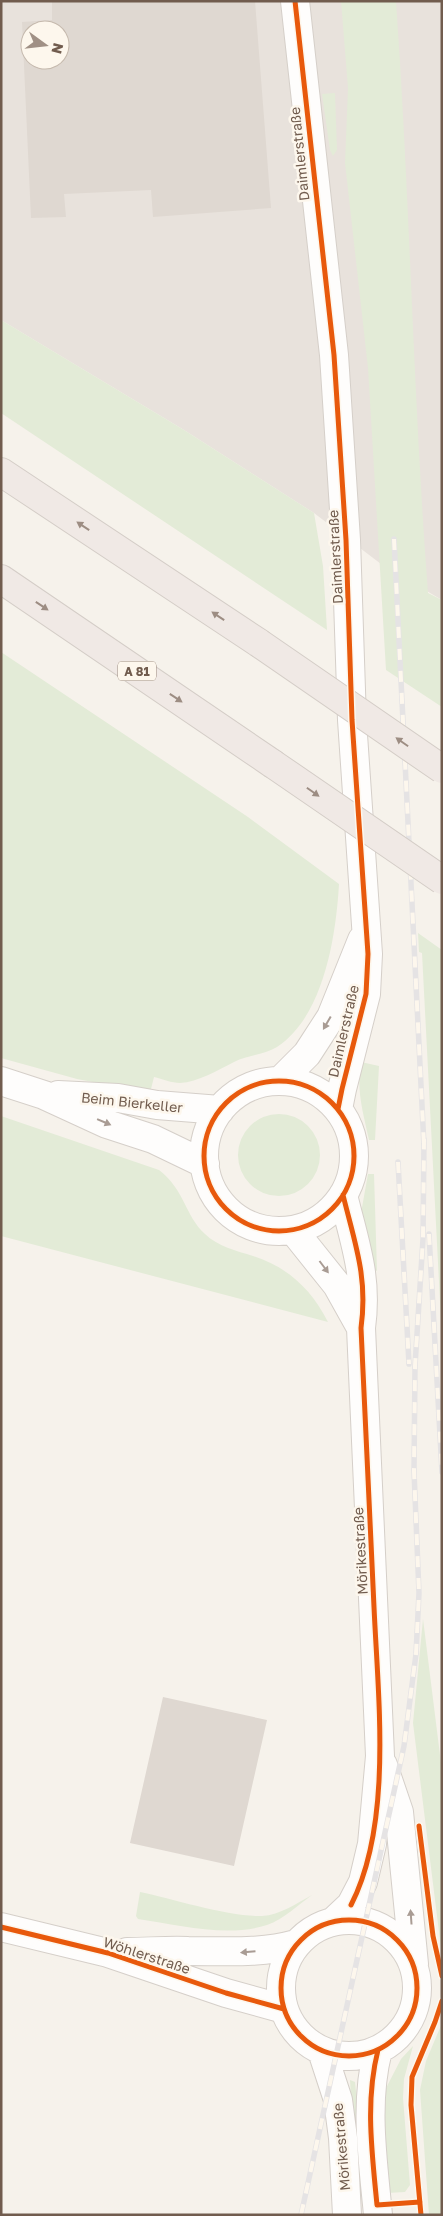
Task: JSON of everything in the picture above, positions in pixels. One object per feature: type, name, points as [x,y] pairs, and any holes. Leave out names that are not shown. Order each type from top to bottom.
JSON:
[{"type":"highway","points":[[1,472],[259,643],[442,769]]},
{"type":"highway","name":"A 81","points":[[1,579],[442,880]]},
{"type":"street","name":"Daimlerstraße","points":[[295,1],[334,355],[346,540],[352,720],[368,954],[366,994],[338,1109]]},
{"type":"street","name":"Daimlerstraße","points":[[281,1080],[307,1054],[331,1017],[366,930]]},
{"type":"street","points":[[281,1080],[303,1084],[323,1094],[338,1109],[348,1125],[353,1142],[354,1161],[351,1179],[343,1195],[330,1211],[312,1223],[293,1230],[268,1230],[245,1222],[225,1208],[212,1188],[205,1164],[205,1145],[210,1127],[220,1110],[232,1097],[247,1088],[264,1082],[281,1080]]},
{"type":"street","name":"Beim Bierkeller","points":[[1,1081],[44,1095],[107,1124],[153,1139],[205,1164]]},
{"type":"street","name":"Beim Bierkeller","points":[[44,1095],[118,1098],[157,1105],[220,1110]]},
{"type":"street","name":"Mörikestraße","points":[[343,1195],[362,1268],[365,1301],[361,1328],[380,1756],[372,1844],[363,1882],[351,1905],[334,1920],[313,1929],[296,1944],[285,1964],[281,1987],[284,2009],[299,2034],[322,2051],[336,2055],[365,2055],[378,2050],[395,2039],[408,2023],[416,2005],[418,1985],[414,1965],[399,1812],[380,1756]]},
{"type":"street","name":"Mörikestraße","points":[[293,1230],[333,1279],[361,1328]]},
{"type":"street","name":"Mörikestraße","points":[[334,1920],[354,1919],[365,1921],[391,1933],[405,1947],[414,1965]]},
{"type":"street","name":"Wöhlerstraße","points":[[1,1927],[108,1953],[226,1993],[284,2009]]},
{"type":"street","name":"Wöhlerstraße","points":[[108,1953],[189,1951],[233,1953],[278,1949],[296,1944]]},
{"type":"street","points":[[378,2050],[371,2079],[370,2114],[378,2215]]},
{"type":"street","name":"Mörikestraße","points":[[322,2051],[338,2100],[343,2138],[347,2215]]},
{"type":"shaded area","points":[[1,1],[442,1],[442,600],[381,564],[314,513],[184,430],[1,320]]},
{"type":"green space","points":[[341,1],[396,1],[428,593],[442,600],[442,707],[386,670],[368,368],[345,163],[348,88]]},
{"type":"green space","points":[[335,93],[337,150],[333,156],[330,150],[322,94]]},
{"type":"green space","points":[[1,320],[184,430],[314,513],[323,566],[327,630],[1,413]]},
{"type":"green space","points":[[1,652],[248,817],[339,884],[335,927],[324,973],[316,996],[306,1016],[293,1033],[277,1047],[239,1060],[208,1075],[187,1082],[180,1083],[154,1077],[150,1093],[77,1079],[1,1058]]},
{"type":"green space","points":[[418,933],[442,950],[442,1340],[422,953],[419,952]]},
{"type":"green space","points":[[361,1062],[379,1066],[375,1140],[369,1140],[363,1110],[359,1082]]},
{"type":"green space","points":[[279,1114],[295,1117],[308,1126],[317,1139],[320,1155],[317,1171],[308,1184],[295,1193],[279,1196],[263,1193],[250,1184],[241,1171],[238,1155],[241,1139],[250,1126],[263,1117]]},
{"type":"green space","points":[[1,1116],[159,1170],[168,1178],[180,1194],[198,1227],[205,1234],[221,1245],[266,1261],[288,1273],[314,1299],[328,1322],[1,1236]]},
{"type":"green space","points":[[368,1174],[374,1174],[377,1271],[375,1270],[361,1213]]},
{"type":"green space","points":[[423,1619],[442,1771],[442,1956],[413,1723]]},
{"type":"green space","points":[[140,1892],[218,1911],[249,1916],[269,1915],[282,1911],[312,1895],[285,1916],[267,1925],[252,1929],[219,1930],[138,1919],[136,1916]]},
{"type":"green space","points":[[442,2023],[442,2215],[429,2215],[420,2090],[426,2061]]},
{"type":"green space","points":[[413,2046],[404,2079],[403,2098],[410,2185],[405,2192],[387,2193],[383,2162],[384,2092],[401,2059]]},
{"type":"green space","points":[[350,2080],[355,2082],[367,2196],[354,2197],[355,2157]]},
{"type":"building","points":[[52,1],[255,1],[271,208],[153,217],[151,190],[64,194],[66,217],[31,218],[24,70],[70,70],[70,20],[52,20]]},
{"type":"building","points":[[163,1697],[267,1720],[234,1866],[130,1843]]},
{"type":"railway","points":[[394,539],[424,1146]]},
{"type":"railway","points":[[301,2215],[404,1746],[416,1654],[419,1593],[414,1471],[415,1366],[423,1239],[424,1139]]},
{"type":"railway","points":[[398,1162],[409,1364]]},
{"type":"railway","points":[[429,1234],[442,1472]]},
{"type":"cycle path","points":[[295,1],[334,355],[346,540],[352,720],[368,954],[366,994],[338,1109]]},
{"type":"cycle path","points":[[279,1081],[308,1087],[332,1103],[348,1127],[354,1156],[348,1185],[332,1209],[308,1225],[279,1231],[250,1225],[226,1209],[210,1185],[204,1156],[210,1127],[226,1103],[250,1087],[279,1081]]},
{"type":"cycle path","points":[[343,1195],[362,1276],[363,1310],[361,1328],[380,1720],[378,1799],[373,1837],[364,1872],[351,1905]]},
{"type":"cycle path","points":[[419,1826],[433,1936],[442,1976]]},
{"type":"cycle path","points":[[349,1920],[375,1925],[387,1931],[397,1940],[406,1950],[412,1962],[417,1988],[412,2014],[406,2026],[397,2036],[387,2045],[375,2051],[349,2056],[323,2051],[311,2045],[301,2036],[292,2026],[286,2014],[281,1988],[286,1962],[292,1950],[301,1940],[311,1931],[323,1925],[349,1920]]},
{"type":"cycle path","points":[[1,1927],[108,1953],[226,1993],[284,2009]]},
{"type":"cycle path","points":[[421,2215],[411,2105],[412,2077],[442,2001]]},
{"type":"cycle path","points":[[378,2050],[374,2069],[371,2108],[377,2205],[420,2202]]}]
